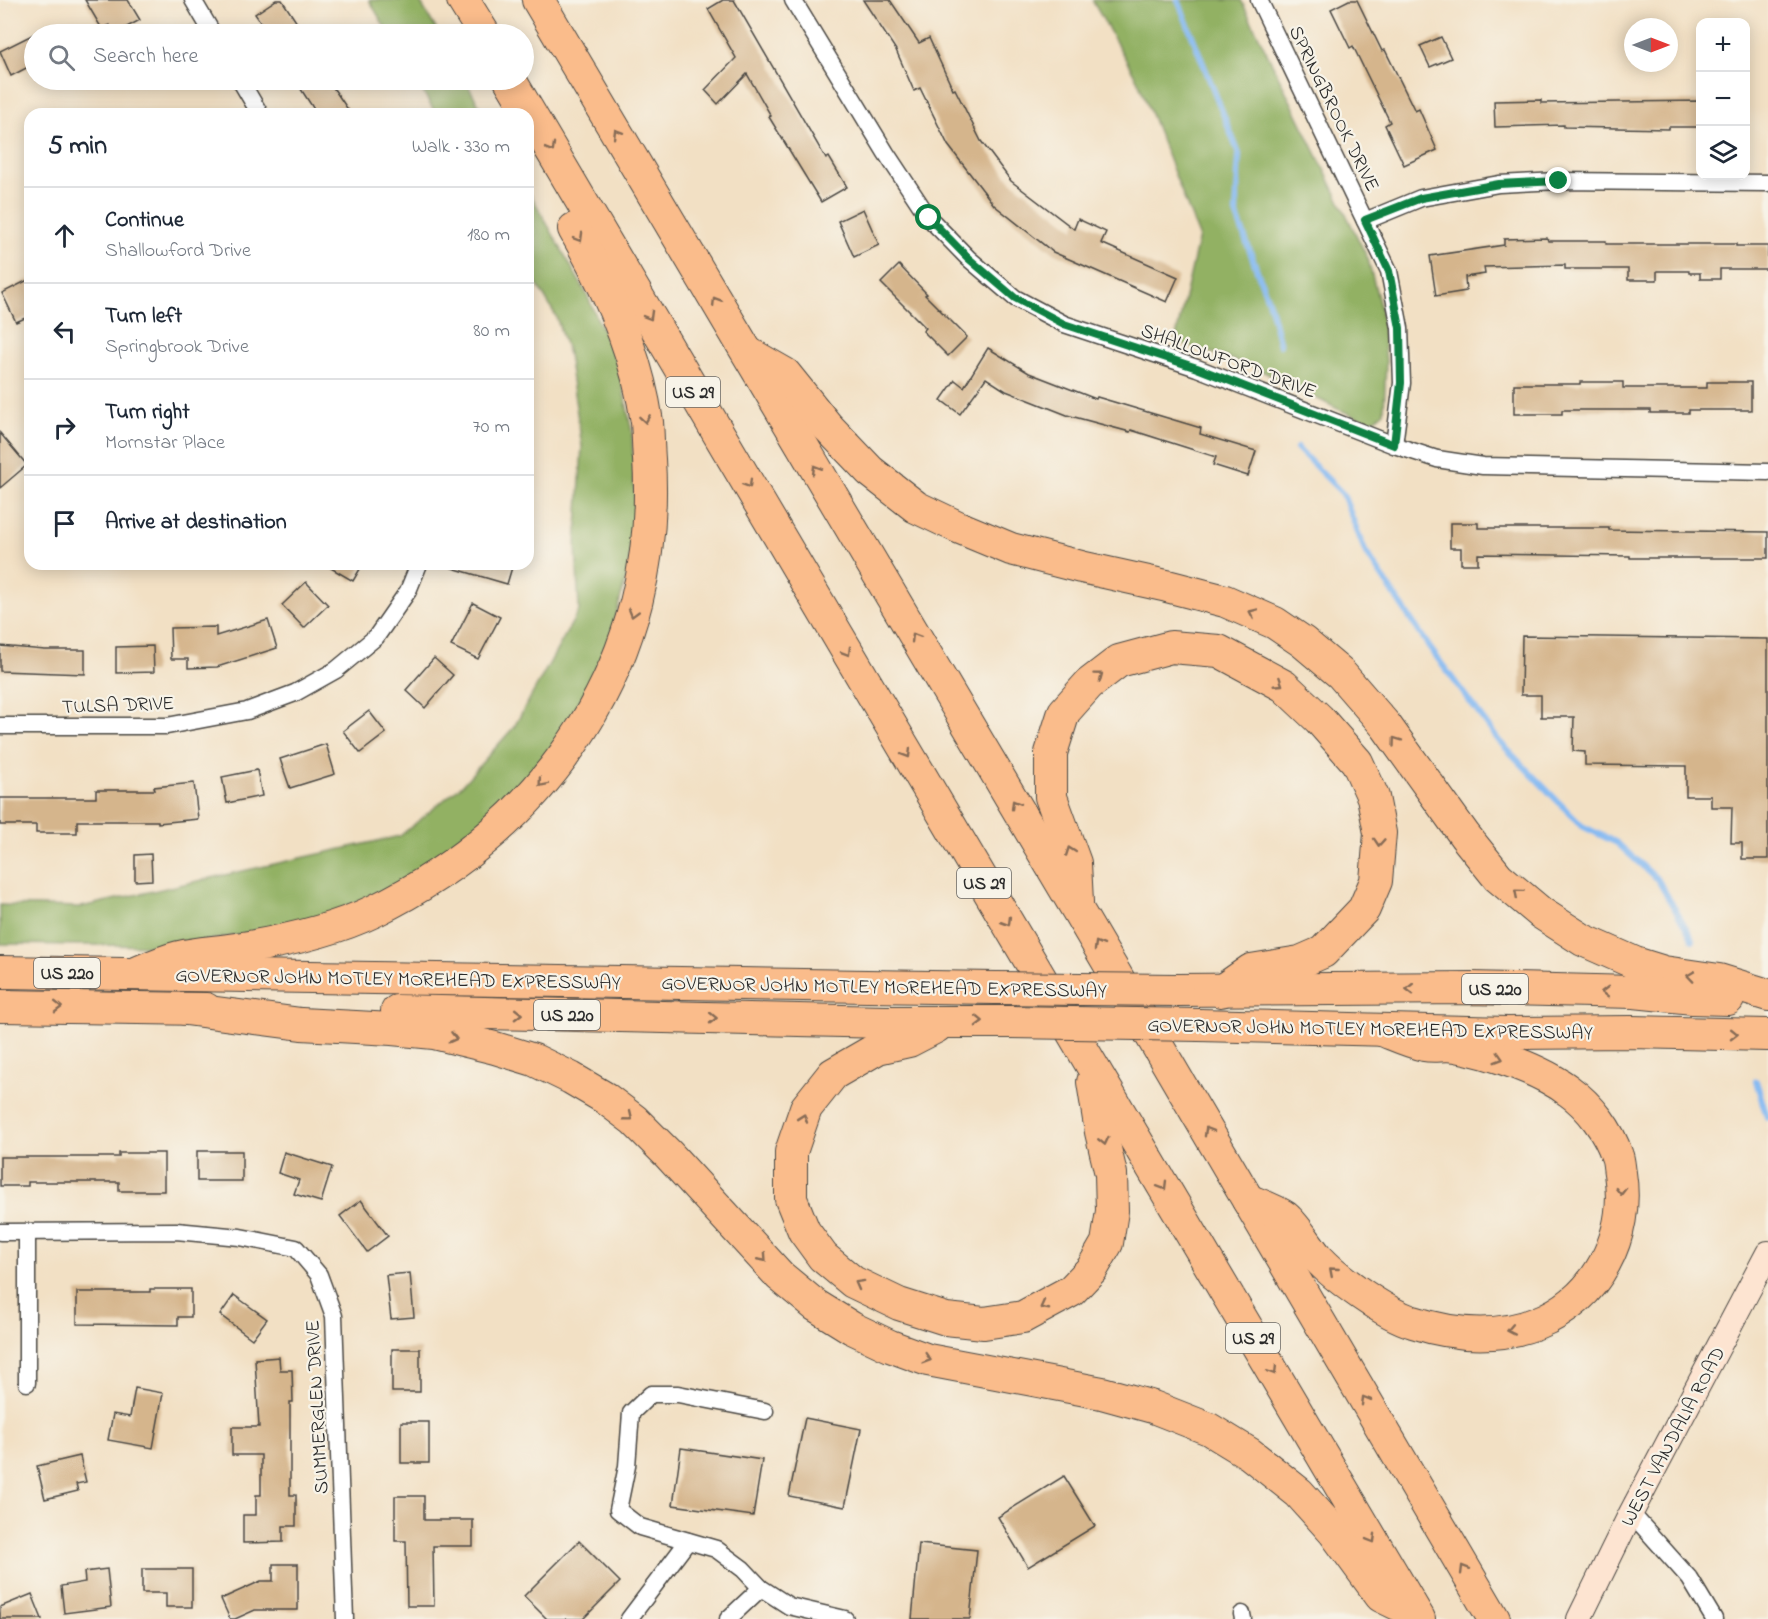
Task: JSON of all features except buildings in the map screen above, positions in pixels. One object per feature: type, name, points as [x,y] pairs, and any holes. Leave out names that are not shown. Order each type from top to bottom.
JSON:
[{"type":"highway","points":[[463,0],[478,24]]},
{"type":"highway","points":[[538,0],[1077,909],[1494,1619]]},
{"type":"highway","points":[[504,90],[510,108]]},
{"type":"highway","name":"US 29","points":[[516,90],[527,108]]},
{"type":"highway","name":"US 29","points":[[534,121],[1417,1616]]},
{"type":"highway","points":[[134,974],[178,957],[238,949],[294,938],[335,925],[372,912],[446,870],[483,843],[541,785],[591,713],[611,677],[627,635],[645,560],[650,513],[646,422],[627,344],[612,301],[587,252],[534,161]]},
{"type":"highway","points":[[746,351],[785,374],[827,426],[870,471],[916,507],[1011,549],[1225,601],[1275,623],[1303,642],[1341,674],[1386,726],[1465,836],[1498,877],[1541,913],[1583,940],[1635,963],[1664,972],[1719,980],[1768,995]]},
{"type":"highway","points":[[1077,909],[1075,863],[1051,797],[1051,753],[1064,712],[1089,684],[1119,661],[1171,646],[1219,651],[1275,680],[1319,719],[1357,762],[1373,797],[1380,833],[1376,881],[1364,909],[1323,952],[1300,962],[1251,970],[1221,991]]},
{"type":"highway","name":"GOVERNOR JOHN MOTLEY MOREHEAD EXPRESSWAY","points":[[0,972],[1221,991],[1483,989],[1634,992],[1693,998],[1768,1000]]},
{"type":"highway","name":"GOVERNOR JOHN MOTLEY MOREHEAD EXPRESSWAY","points":[[0,1006],[1768,1035]]},
{"type":"highway","points":[[186,1008],[301,1024],[434,1033],[534,1060],[571,1078],[605,1098],[634,1120],[780,1276],[824,1311],[852,1328],[890,1346],[928,1360],[1102,1393],[1153,1407],[1209,1429],[1250,1454],[1299,1493],[1334,1532],[1381,1596],[1417,1616]]},
{"type":"highway","points":[[948,1021],[909,1041],[878,1048],[833,1074],[806,1108],[791,1152],[791,1199],[804,1231],[823,1257],[853,1282],[899,1304],[946,1319],[984,1323],[1023,1317],[1071,1291],[1092,1269],[1107,1243],[1112,1211],[1111,1174],[1101,1132],[1090,1063]]},
{"type":"highway","points":[[1248,1200],[1286,1217],[1318,1258],[1352,1288],[1411,1322],[1460,1334],[1493,1334],[1517,1330],[1538,1323],[1579,1298],[1596,1279],[1610,1256],[1616,1236],[1621,1212],[1622,1187],[1617,1156],[1607,1134],[1590,1110],[1561,1086],[1504,1059],[1455,1046],[1425,1045],[1382,1030]]},
{"type":"main road","name":"WEST VANDALIA ROAD","points":[[1579,1619],[1631,1513],[1768,1253]]},
{"type":"street","points":[[193,0],[207,24]]},
{"type":"street","name":"SHALLOWFORD DRIVE","points":[[793,0],[886,153],[929,218],[968,258],[1015,298],[1064,324],[1197,368],[1394,445],[1437,459],[1483,466],[1768,472]]},
{"type":"street","name":"SPRINGBROOK DRIVE","points":[[1259,0],[1389,271],[1400,328],[1401,383],[1394,445]]},
{"type":"street","points":[[246,90],[256,108]]},
{"type":"street","points":[[1365,220],[1421,198],[1499,184],[1559,181],[1768,183]]},
{"type":"street","name":"TULSA DRIVE","points":[[0,726],[166,726],[247,711],[295,693],[336,670],[376,637],[408,591],[417,570]]},
{"type":"street","name":"SUMMERGLEN DRIVE","points":[[0,1232],[176,1231],[240,1237],[296,1248],[320,1275],[334,1316],[345,1619]]},
{"type":"street","points":[[27,1233],[27,1383]]},
{"type":"street","points":[[765,1411],[678,1394],[651,1394],[631,1413],[627,1466],[618,1510],[640,1527],[716,1549],[743,1569],[760,1588],[789,1606],[845,1619]]},
{"type":"street","points":[[1631,1513],[1690,1579],[1714,1619]]},
{"type":"street","points":[[629,1619],[688,1541]]},
{"type":"street","points":[[728,1619],[760,1588]]},
{"type":"green space","points":[[369,0],[419,0],[433,24],[383,24]]},
{"type":"green space","points":[[1092,0],[1241,0],[1368,259],[1381,310],[1386,361],[1384,412],[1371,423],[1252,366],[1175,341],[1199,236],[1138,81]]},
{"type":"green space","points":[[422,90],[471,90],[481,108],[432,108]]},
{"type":"green space","points":[[534,201],[586,293],[619,368],[632,432],[635,510],[628,570],[611,634],[587,688],[552,749],[499,808],[438,861],[387,890],[306,923],[176,946],[0,944],[0,905],[81,907],[400,836],[462,785],[514,727],[579,610],[576,545],[582,446],[568,354],[556,316],[534,279]]},
{"type":"waterway","points":[[1178,0],[1239,154],[1236,213],[1270,306],[1280,345]]},
{"type":"waterway","points":[[1297,448],[1343,494],[1365,551],[1430,648],[1499,741],[1582,826],[1617,843],[1658,880],[1693,940]]},
{"type":"waterway","points":[[1756,1081],[1767,1117]]},
{"type":"route","points":[[929,218],[968,258],[1015,298],[1064,324],[1197,368],[1394,445],[1401,383],[1400,328],[1389,271],[1365,220],[1421,198],[1499,184],[1559,181]]}]
